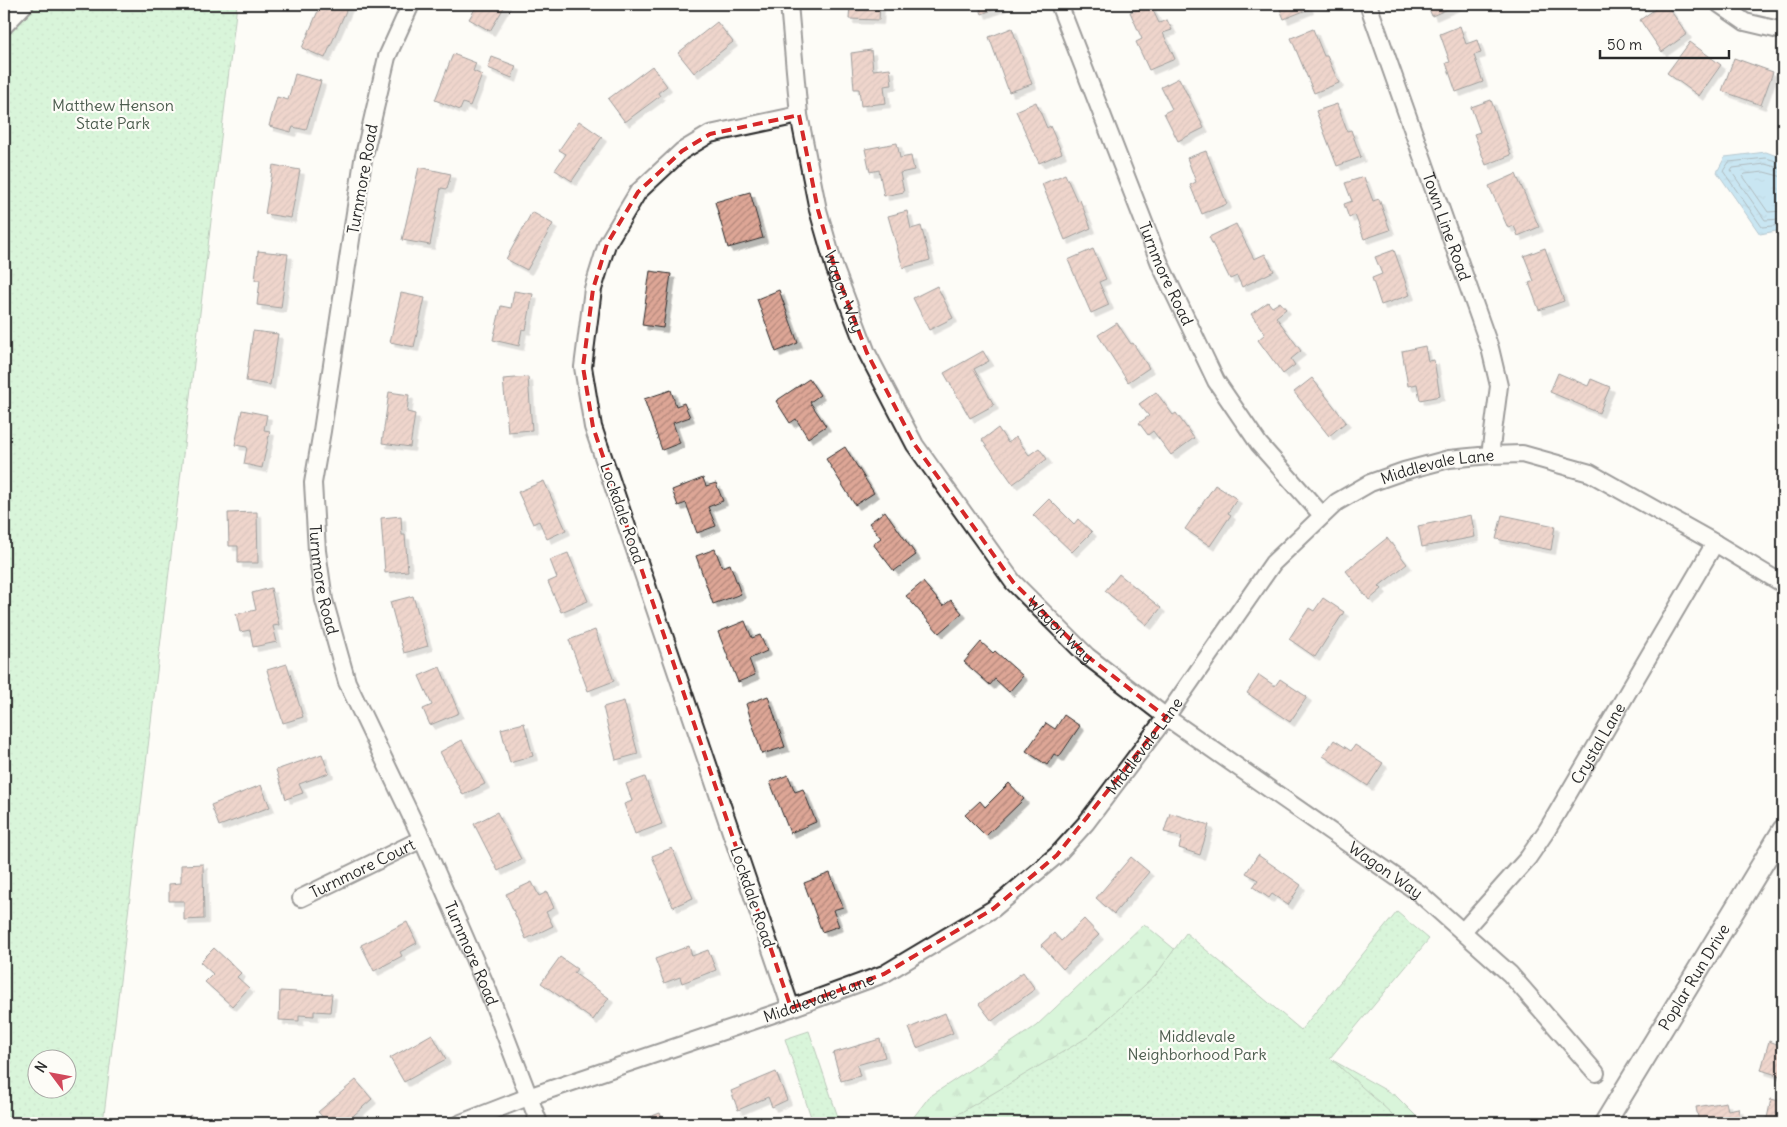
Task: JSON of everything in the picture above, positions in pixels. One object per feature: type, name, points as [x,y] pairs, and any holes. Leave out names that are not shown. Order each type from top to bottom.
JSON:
[{"type":"street","points":[[4,26],[25,4]]},
{"type":"street","name":"Turnmore Road","points":[[411,4],[387,57],[364,160],[313,483],[317,551],[324,600],[347,682],[422,839],[489,993],[539,1123]]},
{"type":"street","name":"Wagon Way","points":[[789,4],[799,115],[818,210],[835,269],[867,352],[915,445],[1013,582],[1087,656],[1166,717],[1419,893],[1510,974],[1596,1073]]},
{"type":"street","name":"Turnmore Road","points":[[1059,4],[1162,266],[1216,381],[1259,444],[1322,515]]},
{"type":"street","name":"Town Line Road","points":[[1368,4],[1490,348],[1499,386],[1490,455]]},
{"type":"street","points":[[1719,4],[1745,22],[1783,31]]},
{"type":"street","name":"Lockdale Road","points":[[791,1008],[594,427],[583,367],[593,289],[598,271],[607,244],[638,192],[682,151],[710,134],[799,115]]},
{"type":"street","name":"Middlevale Lane","points":[[461,1123],[528,1097],[791,1008],[884,974],[993,909],[1063,849],[1086,823],[1166,717],[1273,563],[1337,502],[1370,483],[1449,458],[1522,454],[1590,473],[1715,543],[1783,584]]},
{"type":"street","name":"Crystal Lane","points":[[1463,931],[1528,858],[1547,830],[1715,543]]},
{"type":"street","name":"Poplar Run Drive","points":[[1605,1123],[1783,830]]},
{"type":"street","name":"Turnmore Court","points":[[301,898],[422,839]]},
{"type":"highlighted area","points":[[799,115],[818,210],[835,269],[867,353],[915,445],[1013,582],[1087,656],[1166,717],[1057,855],[993,909],[884,974],[791,1008],[593,427],[583,367],[593,289],[607,244],[638,192],[682,151],[710,134]]},
{"type":"green space","name":"Matthew Henson State Park","points":[[31,4],[237,4],[103,1123],[4,1123],[4,32]]},
{"type":"green space","name":"Middlevale Neighborhood Park","points":[[1397,912],[1429,939],[1330,1058],[1402,1123],[943,1123],[1088,1037],[1156,975],[1186,933],[1301,1030]]},
{"type":"green space","name":"Middlevale Neighborhood Park","points":[[1144,924],[1258,1018],[1396,1096],[1423,1123],[909,1123],[929,1097],[1036,1026]]},
{"type":"green space","points":[[809,1031],[840,1123],[813,1123],[785,1039]]},
{"type":"water","points":[[1766,152],[1783,160],[1783,227],[1782,230],[1760,234],[1717,172],[1725,157]]},
{"type":"building","points":[[321,4],[349,4],[325,58],[302,48]]},
{"type":"building","points":[[478,4],[506,4],[490,31],[469,19]]},
{"type":"building","points":[[850,4],[880,4],[879,20],[849,19]]},
{"type":"building","points":[[978,4],[1001,4],[1002,6],[982,14]]},
{"type":"building","points":[[1150,4],[1159,23],[1167,20],[1172,30],[1163,33],[1175,59],[1149,70],[1136,42],[1142,39],[1130,12]]},
{"type":"building","points":[[1278,4],[1307,4],[1309,9],[1284,19]]},
{"type":"building","points":[[1427,4],[1457,4],[1457,5],[1432,16]]},
{"type":"building","points":[[1662,4],[1666,4],[1687,34],[1662,52],[1640,20]]},
{"type":"building","points":[[717,22],[733,42],[694,73],[678,53]]},
{"type":"building","points":[[1460,26],[1466,44],[1477,40],[1481,53],[1474,55],[1483,82],[1456,92],[1446,63],[1450,62],[1440,34]]},
{"type":"building","points":[[1012,28],[1032,84],[1009,92],[989,37]]},
{"type":"building","points":[[1313,29],[1324,56],[1327,56],[1339,83],[1314,93],[1291,38]]},
{"type":"building","points":[[1690,42],[1721,65],[1699,96],[1667,73]]},
{"type":"building","points":[[871,50],[873,70],[890,68],[892,85],[884,86],[886,103],[861,106],[859,89],[854,89],[851,53]]},
{"type":"building","points":[[453,54],[476,63],[473,71],[482,75],[470,106],[463,103],[460,110],[435,100]]},
{"type":"building","points":[[492,57],[516,66],[512,78],[488,68]]},
{"type":"building","points":[[1734,58],[1773,72],[1761,105],[1722,91]]},
{"type":"building","points":[[652,66],[667,86],[658,93],[660,96],[625,122],[608,99]]},
{"type":"building","points":[[295,74],[321,81],[306,130],[293,127],[291,132],[269,126],[277,97],[288,100]]},
{"type":"building","points":[[1179,78],[1204,128],[1178,141],[1164,113],[1172,109],[1161,87]]},
{"type":"building","points":[[1491,100],[1511,155],[1486,165],[1474,134],[1480,132],[1471,107]]},
{"type":"building","points":[[1036,102],[1047,128],[1050,126],[1062,153],[1039,163],[1016,111]]},
{"type":"building","points":[[1337,104],[1347,131],[1351,130],[1361,157],[1337,166],[1316,111]]},
{"type":"building","points":[[579,121],[602,137],[572,181],[555,170],[566,154],[559,150]]},
{"type":"building","points":[[897,143],[900,158],[911,156],[914,170],[900,173],[904,192],[884,196],[879,170],[870,172],[865,149]]},
{"type":"building","points":[[1206,151],[1227,204],[1202,214],[1190,185],[1196,182],[1187,158]]},
{"type":"building","points":[[273,165],[300,170],[291,218],[265,214]]},
{"type":"building","points":[[419,167],[451,174],[447,189],[441,188],[430,245],[402,240]]},
{"type":"building","points":[[1065,174],[1077,201],[1080,200],[1091,228],[1065,240],[1042,184]]},
{"type":"building","points":[[1516,174],[1539,227],[1518,236],[1514,226],[1508,228],[1489,186]]},
{"type":"building","points":[[1364,177],[1373,201],[1379,199],[1390,230],[1364,239],[1355,215],[1349,218],[1344,204],[1352,201],[1345,183]]},
{"type":"building","points":[[750,192],[763,238],[728,248],[715,202]]},
{"type":"building","points":[[907,211],[911,229],[921,226],[930,260],[903,268],[888,216]]},
{"type":"building","points":[[532,212],[553,224],[527,270],[506,259]]},
{"type":"building","points":[[1236,224],[1254,259],[1265,254],[1274,271],[1242,287],[1237,276],[1230,279],[1209,237]]},
{"type":"building","points":[[1545,248],[1564,301],[1539,310],[1529,283],[1534,281],[1524,256]]},
{"type":"building","points":[[1093,249],[1106,279],[1099,282],[1109,305],[1091,313],[1068,260]]},
{"type":"building","points":[[1394,250],[1410,295],[1381,305],[1372,278],[1382,274],[1375,257]]},
{"type":"building","points":[[258,251],[288,254],[281,308],[257,305],[260,280],[255,280]]},
{"type":"building","points":[[650,271],[671,274],[663,328],[642,325]]},
{"type":"building","points":[[937,286],[953,318],[929,330],[913,298]]},
{"type":"building","points":[[779,290],[798,343],[776,352],[757,299]]},
{"type":"building","points":[[514,291],[533,294],[526,330],[522,329],[519,346],[493,340],[501,306],[511,308]]},
{"type":"building","points":[[401,293],[425,298],[414,347],[390,342]]},
{"type":"building","points":[[1268,302],[1272,307],[1280,302],[1286,309],[1276,317],[1301,351],[1291,359],[1295,365],[1283,374],[1258,340],[1265,334],[1251,314]]},
{"type":"building","points":[[1117,323],[1149,368],[1128,382],[1098,335]]},
{"type":"building","points":[[253,331],[278,334],[270,385],[246,381]]},
{"type":"building","points":[[1425,346],[1428,361],[1434,360],[1440,396],[1420,400],[1417,384],[1408,386],[1402,351]]},
{"type":"building","points":[[983,351],[989,361],[974,369],[994,405],[970,418],[944,373]]},
{"type":"building","points":[[1558,373],[1588,386],[1591,379],[1610,387],[1599,413],[1550,392]]},
{"type":"building","points":[[528,377],[532,430],[508,432],[503,379]]},
{"type":"building","points":[[1312,378],[1346,422],[1329,436],[1294,392]]},
{"type":"building","points":[[809,379],[820,395],[810,402],[826,426],[808,438],[796,419],[790,423],[776,401]]},
{"type":"building","points":[[671,390],[676,406],[684,403],[690,417],[673,423],[680,443],[662,450],[644,399]]},
{"type":"building","points":[[389,392],[409,395],[407,412],[415,414],[410,447],[382,443]]},
{"type":"building","points":[[1156,392],[1173,415],[1176,413],[1194,438],[1171,455],[1153,431],[1148,435],[1139,423],[1149,416],[1139,404]]},
{"type":"building","points":[[242,410],[267,415],[264,430],[270,431],[262,468],[244,464],[247,447],[235,445]]},
{"type":"building","points":[[998,428],[1008,443],[1016,437],[1029,455],[1039,448],[1047,459],[1013,484],[982,440]]},
{"type":"building","points":[[845,447],[874,493],[855,505],[826,459]]},
{"type":"building","points":[[703,478],[706,486],[716,483],[723,501],[708,507],[716,526],[697,533],[686,503],[678,506],[672,490]]},
{"type":"building","points":[[544,481],[566,530],[547,539],[539,521],[533,524],[518,492]]},
{"type":"building","points":[[1215,485],[1237,499],[1228,513],[1231,515],[1210,546],[1185,529]]},
{"type":"building","points":[[1049,499],[1074,524],[1078,519],[1092,532],[1072,552],[1033,515]]},
{"type":"building","points":[[885,511],[916,555],[894,571],[873,544],[881,538],[869,523]]},
{"type":"building","points":[[257,512],[258,563],[238,563],[238,546],[229,546],[228,513]]},
{"type":"building","points":[[1471,515],[1475,537],[1422,547],[1418,526]]},
{"type":"building","points":[[1502,515],[1555,526],[1551,550],[1496,539]]},
{"type":"building","points":[[401,516],[402,535],[405,535],[408,571],[385,573],[381,518]]},
{"type":"building","points":[[1387,538],[1407,564],[1379,586],[1382,589],[1369,600],[1346,571]]},
{"type":"building","points":[[715,549],[722,567],[730,564],[741,594],[713,604],[696,556]]},
{"type":"building","points":[[568,553],[588,601],[561,612],[548,582],[557,578],[550,560]]},
{"type":"building","points":[[1119,574],[1161,608],[1147,625],[1105,591]]},
{"type":"building","points":[[923,582],[943,606],[951,600],[962,613],[939,633],[906,596]]},
{"type":"building","points":[[271,588],[279,625],[273,626],[277,642],[253,647],[250,630],[240,632],[236,614],[256,610],[252,593]]},
{"type":"building","points":[[413,596],[428,646],[404,653],[390,602]]},
{"type":"building","points":[[1323,598],[1344,612],[1315,657],[1289,639],[1309,608],[1314,611]]},
{"type":"building","points":[[745,621],[752,638],[760,635],[767,651],[749,659],[755,675],[738,682],[718,632]]},
{"type":"building","points":[[595,630],[614,681],[588,691],[569,640]]},
{"type":"building","points":[[981,642],[993,653],[995,651],[1023,676],[1009,692],[995,679],[990,685],[964,662]]},
{"type":"building","points":[[287,664],[303,717],[283,723],[267,670]]},
{"type":"building","points":[[440,667],[459,713],[430,725],[423,709],[432,705],[419,676]]},
{"type":"building","points":[[1259,675],[1275,686],[1280,679],[1307,697],[1290,722],[1247,693]]},
{"type":"building","points":[[768,696],[785,747],[762,754],[746,704]]},
{"type":"building","points":[[624,701],[638,754],[616,760],[603,707]]},
{"type":"building","points":[[1064,715],[1080,726],[1059,757],[1054,754],[1047,765],[1026,751],[1046,723],[1055,729]]},
{"type":"building","points":[[524,723],[533,756],[510,763],[501,729]]},
{"type":"building","points":[[462,740],[485,784],[463,795],[440,752]]},
{"type":"building","points":[[1334,740],[1351,751],[1355,745],[1383,763],[1368,786],[1323,756]]},
{"type":"building","points":[[322,754],[329,773],[299,784],[303,793],[286,799],[276,770]]},
{"type":"building","points":[[788,775],[795,792],[803,789],[816,822],[790,833],[770,782]]},
{"type":"building","points":[[645,777],[662,824],[635,834],[624,804],[632,801],[626,784]]},
{"type":"building","points":[[1009,783],[1024,799],[986,836],[965,815],[980,801],[985,807]]},
{"type":"building","points":[[261,785],[270,807],[219,826],[211,805]]},
{"type":"building","points":[[497,812],[521,859],[498,871],[474,824]]},
{"type":"building","points":[[1170,813],[1209,825],[1200,855],[1179,848],[1182,837],[1164,832]]},
{"type":"building","points":[[672,848],[693,898],[673,907],[652,856]]},
{"type":"building","points":[[1258,855],[1301,885],[1288,905],[1272,894],[1269,898],[1253,887],[1258,880],[1246,873]]},
{"type":"building","points":[[1131,857],[1149,872],[1114,914],[1096,898]]},
{"type":"building","points":[[203,864],[204,919],[184,920],[184,901],[169,901],[169,884],[181,883],[181,865]]},
{"type":"building","points":[[830,873],[843,907],[833,910],[839,926],[822,932],[804,883]]},
{"type":"building","points":[[532,882],[539,896],[547,892],[554,908],[546,912],[553,926],[526,939],[506,894]]},
{"type":"building","points":[[1084,919],[1099,935],[1063,969],[1041,945],[1054,933],[1061,941]]},
{"type":"building","points":[[407,922],[417,943],[400,952],[402,956],[374,971],[361,945]]},
{"type":"building","points":[[689,946],[692,956],[708,950],[716,970],[682,983],[680,977],[664,983],[655,959]]},
{"type":"building","points":[[214,948],[241,973],[237,977],[249,988],[232,1006],[205,982],[213,974],[200,962]]},
{"type":"building","points":[[560,957],[577,969],[574,973],[609,998],[593,1020],[541,983]]},
{"type":"building","points":[[1023,972],[1035,989],[992,1021],[979,1004]]},
{"type":"building","points":[[280,991],[332,994],[330,1012],[314,1011],[314,1016],[299,1015],[299,1021],[279,1020]]},
{"type":"building","points":[[945,1013],[953,1033],[917,1048],[909,1028]]},
{"type":"building","points":[[432,1034],[446,1059],[404,1082],[390,1058]]},
{"type":"building","points":[[1780,1034],[1783,1035],[1783,1077],[1761,1070],[1769,1041],[1777,1044]]},
{"type":"building","points":[[880,1039],[885,1057],[857,1065],[860,1076],[841,1081],[833,1053]]},
{"type":"building","points":[[776,1072],[787,1100],[772,1107],[768,1097],[738,1110],[731,1091]]},
{"type":"building","points":[[356,1080],[372,1099],[345,1123],[328,1123],[318,1112]]},
{"type":"building","points":[[1771,1099],[1783,1102],[1783,1123],[1766,1123]]},
{"type":"building","points":[[1726,1102],[1728,1110],[1738,1108],[1741,1123],[1699,1123],[1696,1107]]},
{"type":"building","points":[[660,1113],[664,1123],[645,1123],[644,1119]]},
{"type":"building","points":[[190,1115],[203,1123],[185,1123]]}]
